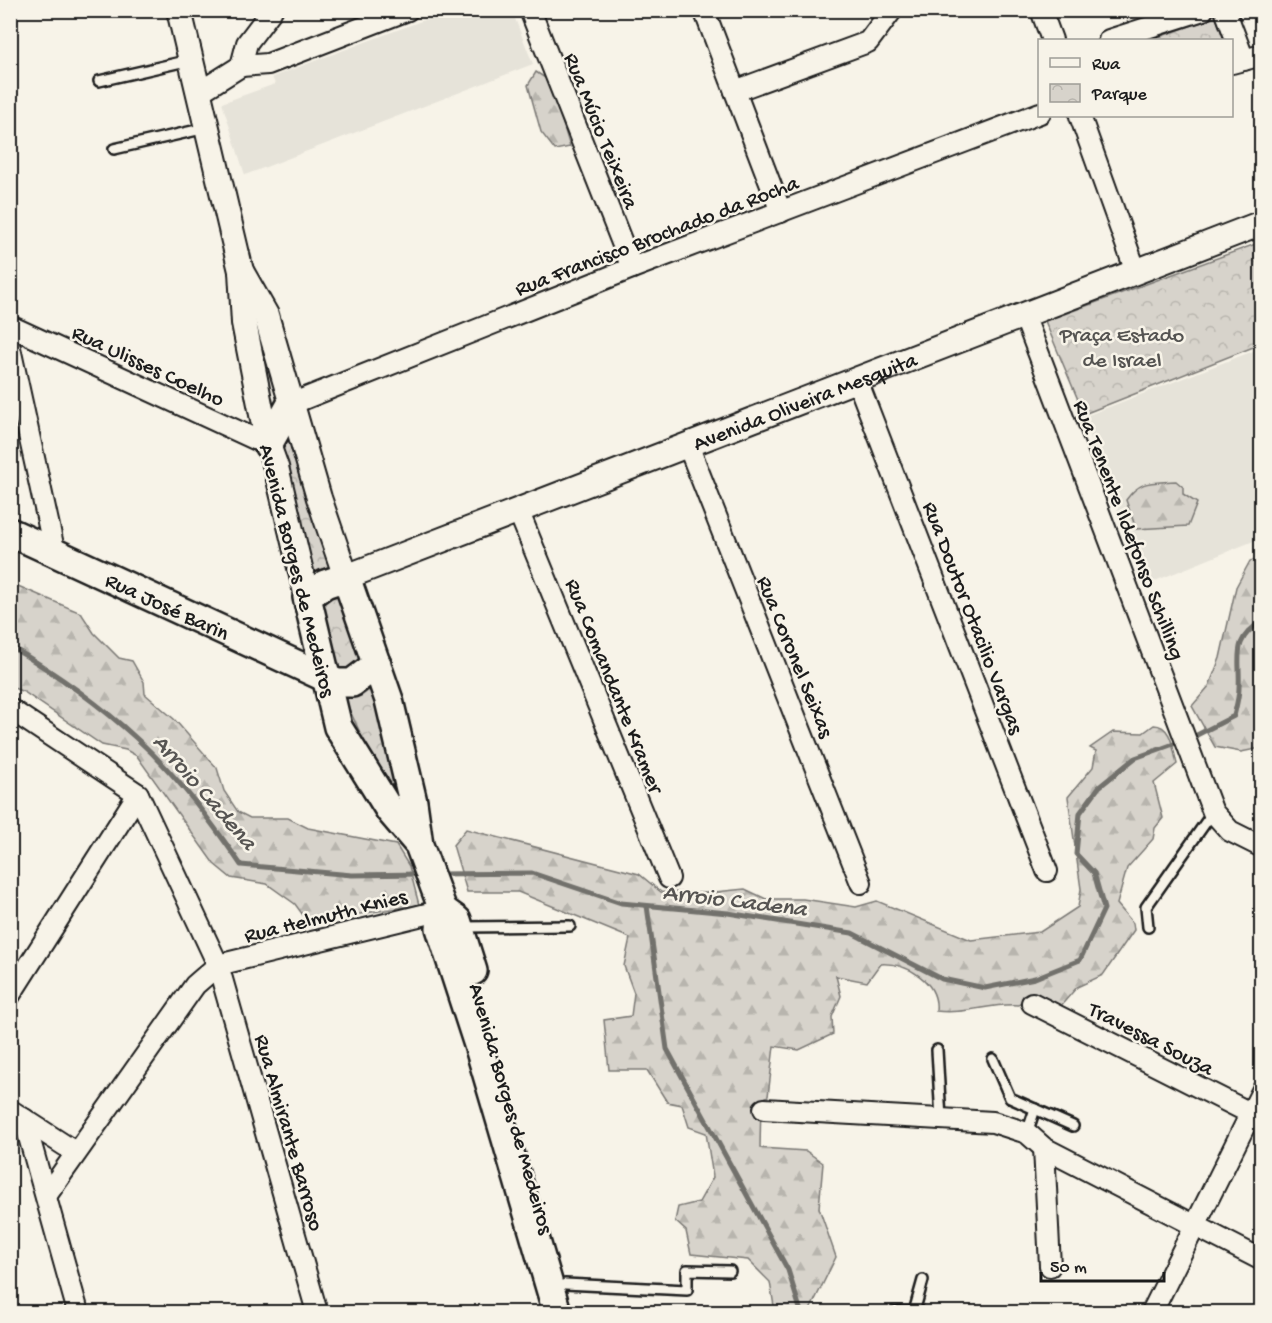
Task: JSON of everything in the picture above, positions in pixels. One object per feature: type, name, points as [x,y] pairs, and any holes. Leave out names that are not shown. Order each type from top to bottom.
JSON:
[{"type":"main road","points":[[268,445],[291,404]]},
{"type":"main road","name":"Rua José Barin","points":[[10,532],[337,683],[352,683],[377,664]]},
{"type":"main road","points":[[307,597],[325,584],[346,577]]},
{"type":"main road","name":"Avenida Borges de Medeiros","points":[[346,577],[395,723],[413,802],[419,845],[447,912],[573,1312]]},
{"type":"main road","name":"Avenida Borges de Medeiros","points":[[307,597],[324,678],[338,727],[390,811],[419,845]]},
{"type":"main road","name":"Avenida Borges de Medeiros","points":[[447,912],[440,928],[480,1051],[557,1312]]},
{"type":"street","name":"Avenida Borges de Medeiros","points":[[179,10],[241,271],[244,323],[268,445],[276,467],[307,597]]},
{"type":"street","points":[[241,66],[247,43],[272,10]]},
{"type":"street","points":[[198,93],[241,66],[268,64],[408,10]]},
{"type":"street","name":"Rua Múcio Teixeira","points":[[530,10],[632,268]]},
{"type":"street","points":[[704,10],[781,212]]},
{"type":"street","points":[[735,91],[868,42],[892,10]]},
{"type":"street","points":[[1041,10],[1052,39]]},
{"type":"street","points":[[1112,39],[1203,10]]},
{"type":"street","points":[[1225,10],[1246,59]]},
{"type":"street","name":"Rua Francisco Brochado da Rocha","points":[[291,404],[632,268],[1038,114]]},
{"type":"street","points":[[1080,117],[1136,272]]},
{"type":"street","name":"Avenida Oliveira Mesquita","points":[[346,577],[1262,224]]},
{"type":"street","name":"Avenida Borges de Medeiros","points":[[241,271],[266,315],[291,404],[346,577]]},
{"type":"street","name":"Rua Tenente Ildefonso Schilling","points":[[1024,315],[1213,812]]},
{"type":"street","name":"Rua Ulisses Coelho","points":[[10,326],[268,445]]},
{"type":"street","points":[[10,348],[55,554]]},
{"type":"street","name":"Rua Doutor Otacilio Vargas","points":[[857,380],[1047,871]]},
{"type":"street","name":"Rua Coronel Seixas","points":[[688,445],[861,884]]},
{"type":"street","name":"Rua Comandante Kramer","points":[[519,510],[669,878]]},
{"type":"street","points":[[10,709],[138,794],[10,995]]},
{"type":"street","name":"Rua Almirante Barroso","points":[[138,794],[218,965],[317,1312]]},
{"type":"street","points":[[1213,812],[1230,831],[1262,848]]},
{"type":"street","name":"Rua Helmuth Knies","points":[[218,965],[447,912]]},
{"type":"street","points":[[46,1196],[195,984],[218,965]]},
{"type":"street","name":"Travessa Souza","points":[[1032,1003],[1250,1113]]},
{"type":"street","points":[[1152,1312],[1262,1091]]},
{"type":"street","points":[[764,1109],[993,1122],[1027,1133],[1044,1148],[1262,1260]]},
{"type":"street","points":[[17,1114],[75,1152]]},
{"type":"street","points":[[17,1114],[46,1196],[78,1312]]},
{"type":"street","points":[[1044,1148],[1050,1266]]},
{"type":"lane","points":[[99,81],[191,60]]},
{"type":"lane","points":[[114,149],[207,127]]},
{"type":"lane","points":[[1148,927],[1146,907],[1213,812]]},
{"type":"lane","points":[[447,912],[570,926]]},
{"type":"lane","points":[[937,1050],[941,1119]]},
{"type":"lane","points":[[993,1059],[1010,1098],[1073,1126]]},
{"type":"lane","points":[[1027,1133],[1035,1109]]},
{"type":"lane","points":[[564,1284],[687,1290],[687,1270],[730,1271]]},
{"type":"lane","points":[[914,1312],[923,1280]]},
{"type":"lane","points":[[894,1312],[909,1312]]},
{"type":"shaded area","points":[[448,11],[512,11],[533,64],[245,175],[222,103],[275,84],[272,77]]},
{"type":"shaded area","points":[[1261,348],[1261,538],[1145,585],[1083,417]]},
{"type":"green space","points":[[1216,17],[1224,39],[1153,39]]},
{"type":"green space","points":[[536,72],[550,81],[570,147],[555,150],[541,132],[528,85]]},
{"type":"green space","name":"Praça Estado de Israel","points":[[1261,242],[1261,344],[1084,414],[1045,321]]},
{"type":"green space","points":[[289,436],[332,572],[312,578],[279,449]]},
{"type":"green space","points":[[1176,481],[1183,487],[1183,494],[1197,503],[1188,526],[1136,529],[1126,500],[1131,493],[1148,483]]},
{"type":"green space","points":[[1261,557],[1261,748],[1241,752],[1215,747],[1192,706],[1209,686],[1220,658],[1236,587],[1250,561]]},
{"type":"green space","points":[[11,583],[81,613],[94,633],[119,658],[132,661],[144,682],[145,694],[174,719],[217,768],[224,791],[238,812],[250,818],[288,818],[308,828],[396,845],[409,866],[419,905],[308,922],[295,904],[267,884],[231,878],[214,864],[137,756],[126,750],[102,745],[24,692],[11,687]]},
{"type":"green space","points":[[334,590],[342,596],[361,654],[354,668],[344,671],[333,663],[318,603]]},
{"type":"green space","points":[[372,688],[405,800],[398,803],[369,752],[344,698],[361,696]]},
{"type":"green space","points":[[1154,725],[1165,729],[1168,734],[1177,764],[1154,783],[1163,818],[1155,828],[1153,839],[1127,868],[1117,904],[1133,923],[1134,930],[1103,975],[1077,987],[1059,1008],[1024,998],[1018,1005],[946,1012],[936,1011],[936,1001],[932,991],[919,976],[901,966],[880,964],[867,982],[836,976],[841,996],[832,1017],[833,1034],[799,1050],[774,1046],[768,1096],[761,1100],[760,1148],[806,1151],[823,1163],[819,1208],[836,1257],[811,1308],[813,1312],[775,1312],[770,1282],[748,1260],[691,1254],[686,1231],[675,1221],[678,1207],[699,1202],[713,1177],[706,1133],[689,1127],[682,1105],[667,1102],[647,1070],[609,1070],[604,1020],[631,1016],[634,993],[624,966],[630,938],[518,892],[467,892],[453,845],[466,829],[639,874],[661,892],[705,893],[745,889],[766,899],[803,899],[856,907],[877,901],[971,940],[1040,932],[1078,907],[1081,889],[1068,797],[1093,767],[1096,751],[1090,748],[1113,732],[1143,733]]},
{"type":"waterway","name":"Arroio Cadena","points":[[437,874],[532,873],[621,903],[728,913],[852,933],[942,979],[985,988],[1035,978],[1080,960],[1104,909],[1094,873],[1076,854],[1080,813],[1099,787],[1135,758],[1193,737],[1234,716],[1239,691],[1241,643],[1252,628],[1262,621]]},
{"type":"waterway","name":"Arroio Cadena","points":[[10,646],[76,689],[151,752],[192,798],[241,865],[352,875],[422,874]]},
{"type":"waterway","points":[[647,906],[667,1049],[788,1270],[801,1312]]}]
